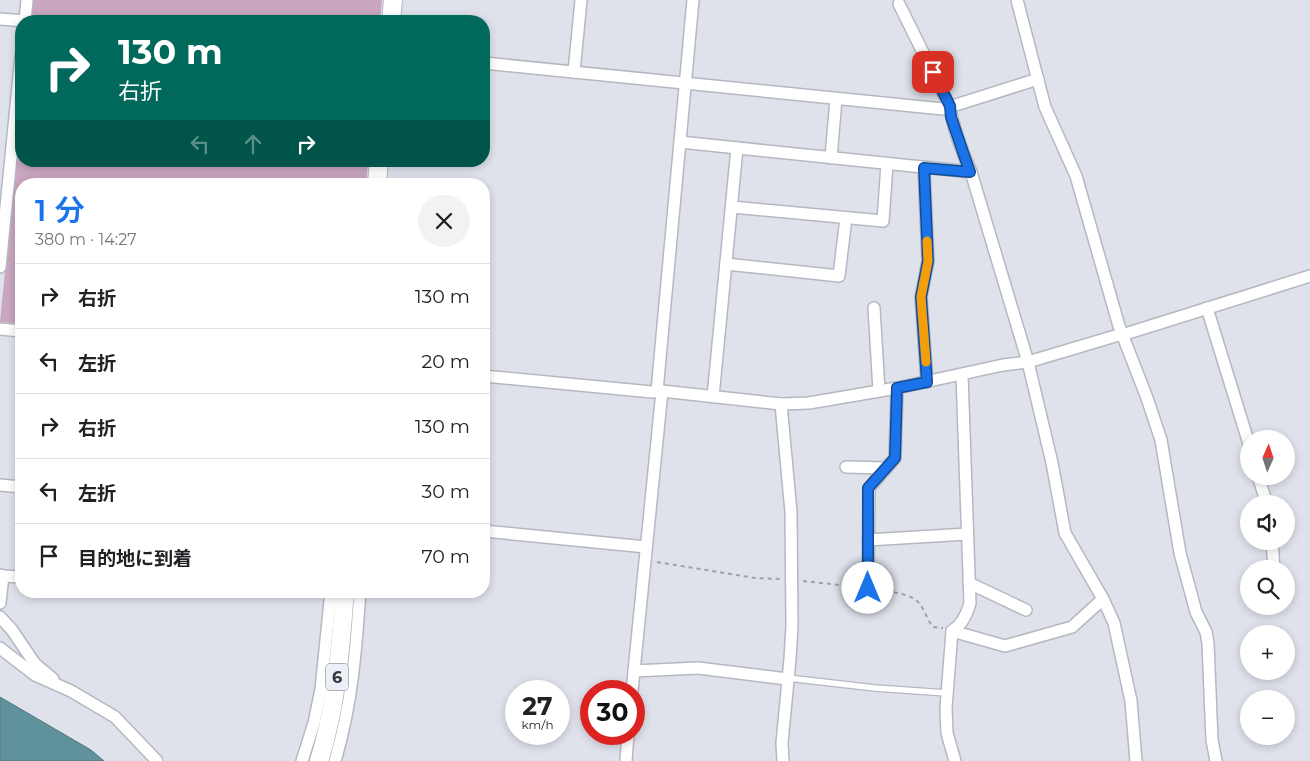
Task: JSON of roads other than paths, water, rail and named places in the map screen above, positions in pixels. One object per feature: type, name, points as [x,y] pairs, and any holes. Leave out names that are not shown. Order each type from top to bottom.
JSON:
[{"type":"main road","points":[[392,15],[393,0]]},
{"type":"main road","name":"6","points":[[319,761],[336,690],[344,598]]},
{"type":"street","points":[[26,15],[27,0]]},
{"type":"street","points":[[574,72],[582,0]]},
{"type":"street","points":[[633,680],[693,0]]},
{"type":"street","points":[[1017,0],[1045,107],[1076,176],[1122,334],[1161,440],[1180,552],[1196,612],[1206,632],[1208,643],[1212,740],[1216,761]]},
{"type":"street","points":[[899,4],[950,106],[951,117],[970,172],[1028,362],[1052,463],[1064,533],[1103,599],[1114,623],[1130,701],[1136,761]]},
{"type":"street","points":[[0,19],[15,20]]},
{"type":"street","points":[[490,64],[943,109],[1038,79]]},
{"type":"street","points":[[831,158],[836,99]]},
{"type":"street","points":[[0,267],[15,116]]},
{"type":"street","points":[[680,142],[970,172]]},
{"type":"street","points":[[713,397],[737,148]]},
{"type":"street","points":[[732,207],[882,221],[887,164]]},
{"type":"street","points":[[924,168],[928,261],[921,297],[927,382]]},
{"type":"street","points":[[726,264],[839,276],[846,218]]},
{"type":"street","points":[[490,377],[781,404],[810,403],[1028,362],[1310,276]]},
{"type":"street","points":[[874,308],[879,391]]},
{"type":"street","points":[[1207,308],[1245,430]]},
{"type":"street","points":[[0,329],[15,330]]},
{"type":"street","points":[[955,761],[947,733],[947,693],[954,630],[967,614],[970,603],[962,375]]},
{"type":"street","points":[[868,588],[868,488],[895,458],[897,388]]},
{"type":"street","points":[[781,404],[791,512],[792,580],[791,642],[782,743],[783,761]]},
{"type":"street","points":[[846,468],[886,468]]},
{"type":"street","points":[[0,485],[15,486]]},
{"type":"street","points":[[490,533],[646,547]]},
{"type":"street","points":[[868,540],[967,534]]},
{"type":"street","points":[[0,603],[1,576],[15,577]]},
{"type":"street","points":[[969,583],[1026,610]]},
{"type":"street","points":[[302,761],[314,722],[321,689],[330,598]]},
{"type":"street","points":[[335,761],[343,735],[353,681],[359,598]]},
{"type":"street","points":[[954,630],[1005,646],[1072,627],[1103,599]]},
{"type":"street","points":[[0,617],[12,630],[35,664],[71,691],[115,717],[157,761]]},
{"type":"street","points":[[0,648],[34,675],[71,691]]},
{"type":"street","points":[[634,671],[698,668],[788,678]]},
{"type":"street","points":[[626,761],[627,745]]},
{"type":"lane","points":[[788,678],[875,688],[947,693]]},
{"type":"water","points":[[0,697],[91,750],[104,761],[0,761]]}]
